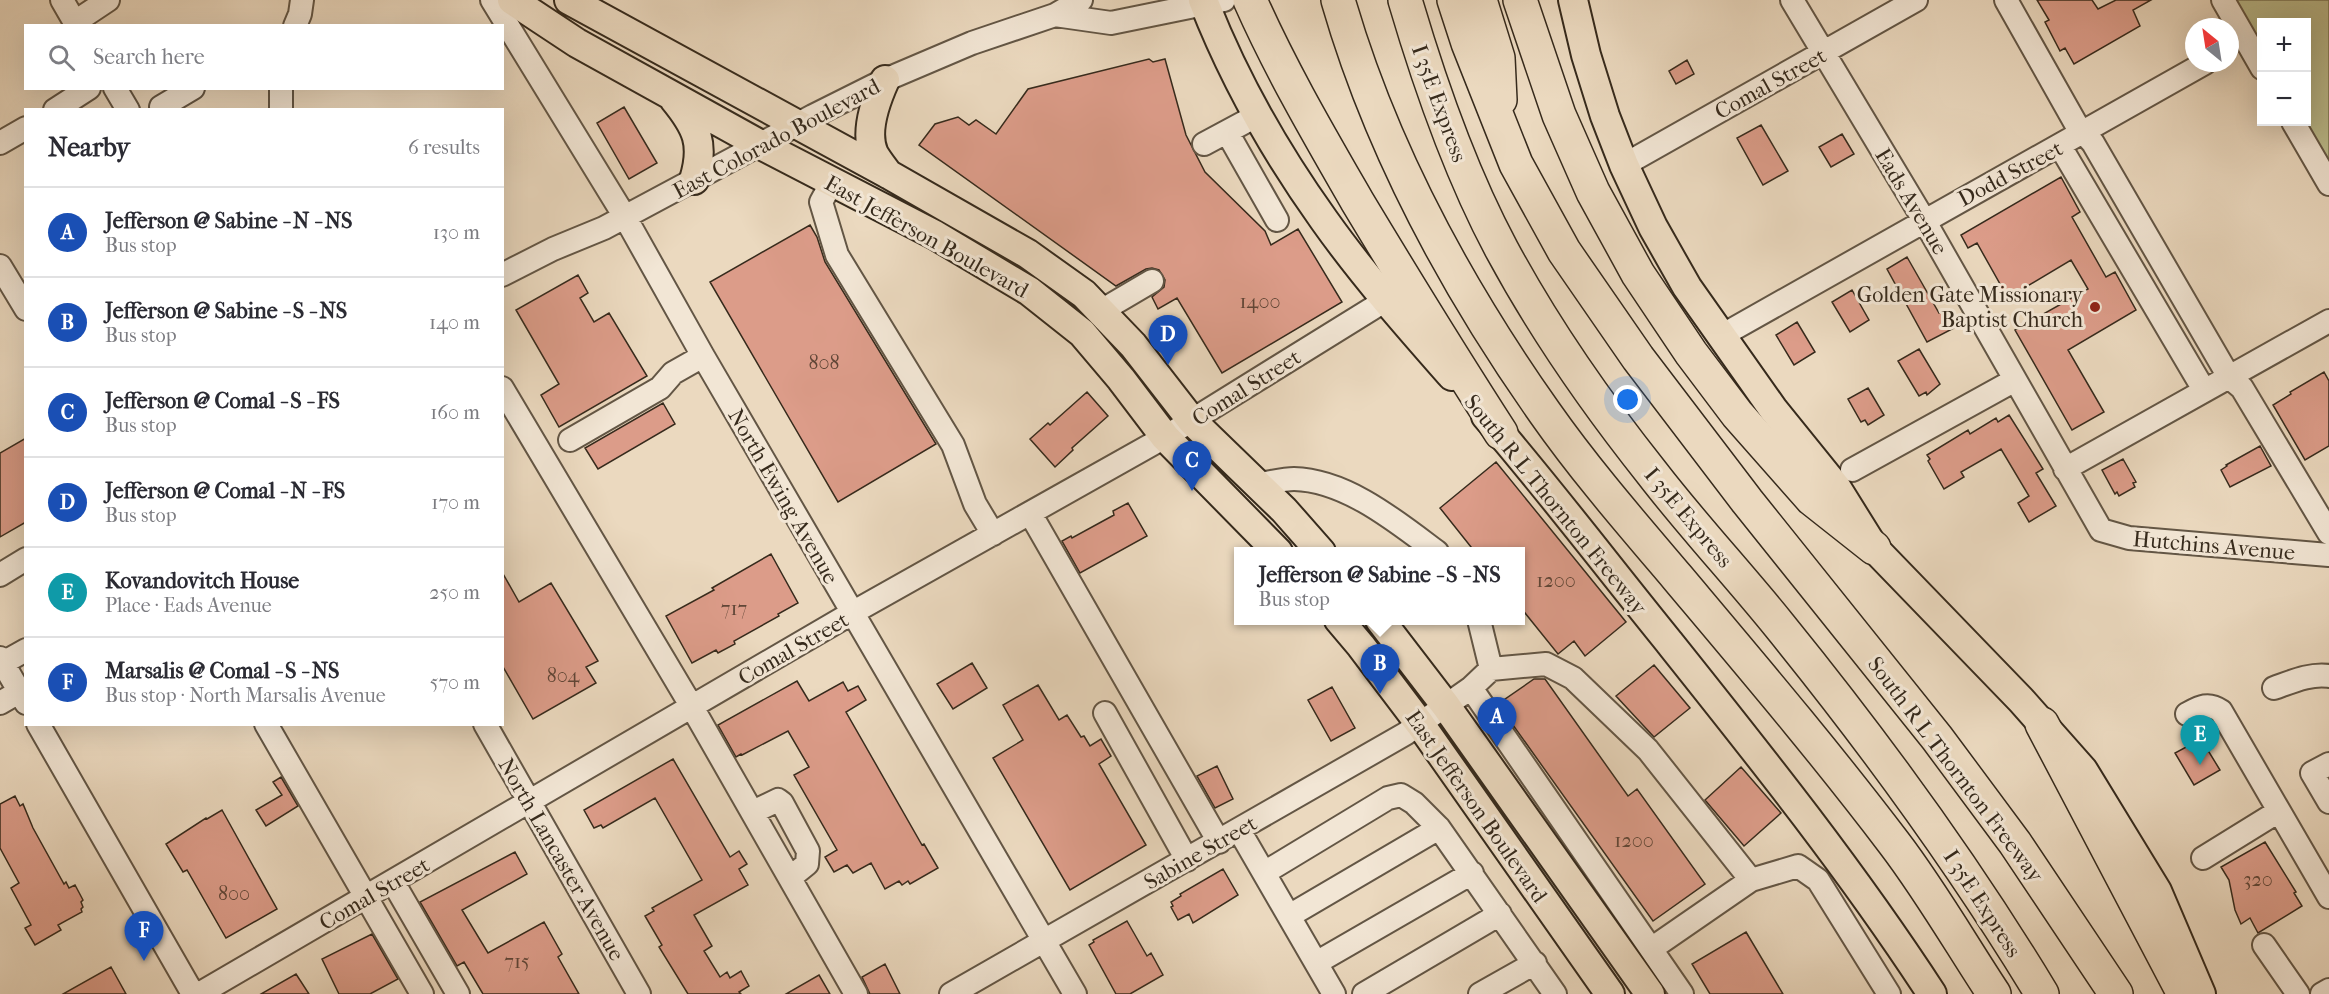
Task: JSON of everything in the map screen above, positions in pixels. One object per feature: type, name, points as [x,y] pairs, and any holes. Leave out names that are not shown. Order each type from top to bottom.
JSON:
[{"type":"highway","points":[[1250,0],[1307,114],[1386,249],[1501,433]]},
{"type":"highway","name":"I 35E Express","points":[[1405,0],[1420,52],[1470,185],[1502,250],[1537,309],[1583,378],[1652,473],[1778,623],[1858,724],[1950,852],[2043,994]]},
{"type":"highway","name":"South R L Thornton Freeway","points":[[1454,0],[1468,43],[1516,164],[1564,251],[1638,358],[1747,501],[1951,757],[2016,843],[2116,994]]},
{"type":"highway","points":[[1480,0],[1498,58],[1501,129]]},
{"type":"highway","points":[[1520,0],[1559,115],[1593,192],[1638,274],[1691,353],[1737,414],[1812,499],[1874,548]]},
{"type":"highway","name":"South R L Thornton Freeway","points":[[1340,6],[1372,100],[1414,196],[1476,307],[1539,404],[1638,530],[1790,711],[1896,845],[1994,994]]},
{"type":"highway","points":[[2042,724],[2184,994]]},
{"type":"main road","name":"East Jefferson Boulevard","points":[[512,0],[577,43],[761,145],[935,235],[1029,291],[1082,333],[1165,437],[1273,547]]},
{"type":"main road","points":[[1573,0],[1586,55],[1605,116],[1624,165],[1653,227],[1687,287],[1773,409],[1836,487],[1874,548],[2083,770],[2157,891],[2201,994]]},
{"type":"main road","name":"East Jefferson Boulevard","points":[[571,1],[888,174],[1028,254],[1084,294],[1133,345],[1192,421],[1257,484],[1316,547]]},
{"type":"main road","name":"South R L Thornton Freeway","points":[[1210,1],[1258,115],[1270,138],[1324,221],[1386,300],[1501,433],[1825,840],[1889,927],[1932,994]]},
{"type":"main road","points":[[885,80],[877,98],[871,138],[873,153],[888,174]]},
{"type":"main road","points":[[670,95],[688,116],[698,139],[700,160],[694,180]]},
{"type":"main road","name":"East Jefferson Boulevard","points":[[1343,625],[1420,724],[1610,994]]},
{"type":"main road","name":"East Jefferson Boulevard","points":[[1383,625],[1446,706],[1650,994]]},
{"type":"street","points":[[62,0],[76,24],[108,0]]},
{"type":"street","points":[[296,24],[302,0]]},
{"type":"street","name":"North Ewing Avenue","points":[[492,0],[625,218],[1075,994]]},
{"type":"street","name":"East Colorado Boulevard","points":[[504,274],[553,249],[625,218],[798,124],[885,80],[972,43],[1055,15],[1081,0]]},
{"type":"street","name":"Eads Avenue","points":[[1792,0],[1924,220],[2101,530]]},
{"type":"street","name":"Comal Street","points":[[1624,165],[1916,0]]},
{"type":"street","points":[[2006,0],[2076,124],[2093,143],[2229,377],[2242,388],[2329,533]]},
{"type":"street","points":[[2223,0],[2229,18]]},
{"type":"street","name":"East Colorado Boulevard","points":[[1055,15],[1111,23],[1210,1]]},
{"type":"street","points":[[2239,45],[2257,63]]},
{"type":"street","name":"Dodd Street","points":[[1721,336],[2189,72]]},
{"type":"street","points":[[58,108],[86,90]]},
{"type":"street","points":[[116,90],[127,108]]},
{"type":"street","points":[[281,90],[281,108]]},
{"type":"street","points":[[161,107],[189,98]]},
{"type":"street","points":[[1204,144],[1258,115]]},
{"type":"street","points":[[2295,126],[2329,184]]},
{"type":"street","points":[[0,143],[24,129]]},
{"type":"street","points":[[1227,132],[1277,220]]},
{"type":"street","points":[[2060,146],[2204,390]]},
{"type":"street","points":[[832,182],[821,202],[837,255],[953,445],[975,504],[993,534]]},
{"type":"street","points":[[0,266],[24,306]]},
{"type":"street","points":[[1101,311],[1152,281]]},
{"type":"street","name":"Comal Street","points":[[200,994],[852,613],[1165,437],[1386,300]]},
{"type":"street","points":[[2065,469],[2329,321]]},
{"type":"street","points":[[570,440],[660,388],[673,373],[703,356]]},
{"type":"street","points":[[1852,470],[2015,380]]},
{"type":"street","points":[[504,391],[692,707],[856,994]]},
{"type":"street","points":[[1257,484],[1293,479],[1323,483],[1371,505],[1430,547]]},
{"type":"street","points":[[1030,513],[1219,842]]},
{"type":"street","name":"Hutchins Avenue","points":[[2101,530],[2129,538],[2329,555]]},
{"type":"street","points":[[0,575],[24,560]]},
{"type":"street","points":[[1480,625],[1491,669],[1546,664],[1573,678],[1648,750],[1751,880]]},
{"type":"street","points":[[15,699],[2,661],[24,651]]},
{"type":"street","name":"Sabine Street","points":[[951,994],[1219,842],[1420,724],[1471,688],[1491,669]]},
{"type":"street","points":[[2274,687],[2296,680],[2329,676]]},
{"type":"street","points":[[1471,688],[1682,994]]},
{"type":"street","points":[[2187,714],[2201,706],[2213,705],[2222,711],[2329,897]]},
{"type":"street","points":[[1105,713],[1187,860]]},
{"type":"street","points":[[39,726],[193,994]]},
{"type":"street","points":[[267,726],[422,994]]},
{"type":"street","name":"North Lancaster Avenue","points":[[486,726],[639,994]]},
{"type":"street","points":[[2329,764],[2312,773],[2329,802]]},
{"type":"street","points":[[1264,873],[1388,798],[1401,795],[1414,803],[1439,828],[1555,994]]},
{"type":"street","points":[[2203,858],[2279,811]]},
{"type":"street","points":[[1289,916],[1439,828]]},
{"type":"street","points":[[1239,830],[1334,994]]},
{"type":"street","points":[[1651,949],[1751,880],[1798,866],[1818,880],[1889,994]]},
{"type":"street","points":[[1316,963],[1472,873]]},
{"type":"street","points":[[393,882],[458,994]]},
{"type":"street","points":[[1364,994],[1500,914]]},
{"type":"street","points":[[2264,945],[2298,994]]},
{"type":"street","points":[[1480,994],[1535,963]]},
{"type":"street","points":[[2322,994],[2329,990]]},
{"type":"green space","points":[[2235,0],[2329,0],[2329,162],[2308,126],[2311,126],[2311,18],[2257,18],[2257,39]]},
{"type":"building","points":[[2037,0],[2092,0],[2098,9],[2116,0],[2151,0],[2133,10],[2140,26],[2074,64],[2065,48],[2060,51],[2045,22],[2049,20]]},
{"type":"building","points":[[1149,59],[1153,62],[1165,59],[1186,135],[1205,172],[1265,231],[1271,245],[1298,229],[1342,302],[1222,373],[1177,298],[1158,309],[1152,297],[1164,287],[1165,280],[1159,270],[1146,269],[1116,286],[919,145],[935,124],[958,117],[969,125],[976,120],[996,134],[1028,89]]},
{"type":"building","points":[[1687,60],[1694,74],[1676,84],[1669,71]]},
{"type":"building","points":[[624,107],[657,163],[629,179],[597,123]]},
{"type":"building","points":[[1761,125],[1788,171],[1763,185],[1737,138]]},
{"type":"building","points":[[1842,134],[1854,154],[1831,167],[1819,147]]},
{"type":"building","name":"Golden Gate Missionary Baptist Church","points":[[2061,177],[2080,212],[2072,217],[2106,277],[2115,272],[2136,310],[2068,350],[2104,412],[2072,430],[2015,330],[2088,289],[2071,260],[1999,303],[1991,289],[2000,284],[1977,243],[1968,248],[1961,235]]},
{"type":"building","points":[[810,225],[817,237],[825,262],[936,444],[838,502],[710,282]]},
{"type":"building","points":[[1907,257],[1939,313],[1946,309],[1956,327],[1927,342],[1887,269]]},
{"type":"building","points":[[578,275],[588,293],[580,298],[594,322],[609,313],[647,376],[559,427],[541,395],[559,384],[516,310]]},
{"type":"building","points":[[1852,290],[1869,320],[1850,332],[1832,302]]},
{"type":"building","points":[[1797,322],[1815,352],[1794,365],[1776,335]]},
{"type":"building","points":[[1919,349],[1940,384],[1927,395],[1926,392],[1919,396],[1898,361]]},
{"type":"building","points":[[2324,372],[2329,381],[2329,446],[2305,460],[2273,405]]},
{"type":"building","points":[[1868,388],[1884,415],[1868,425],[1865,420],[1861,422],[1848,399]]},
{"type":"building","points":[[1087,392],[1108,416],[1072,448],[1073,450],[1055,467],[1030,439],[1048,423],[1050,425]]},
{"type":"building","points":[[663,403],[675,424],[598,469],[585,448]]},
{"type":"building","points":[[2009,415],[2043,469],[2036,473],[2056,506],[2029,522],[2018,503],[2029,496],[2001,449],[1961,472],[1964,477],[1944,489],[1928,461],[1930,459],[1927,455],[1968,430],[1970,434],[1996,418],[1998,422]]},
{"type":"building","points":[[24,439],[24,523],[0,537],[0,453]]},
{"type":"building","points":[[2260,446],[2271,466],[2230,487],[2221,470]]},
{"type":"building","points":[[2123,459],[2136,482],[2133,483],[2135,487],[2119,496],[2117,492],[2115,494],[2102,470]]},
{"type":"building","points":[[1496,462],[1626,622],[1585,656],[1574,641],[1558,654],[1525,613],[1525,547],[1471,547],[1440,508]]},
{"type":"building","points":[[1128,503],[1147,536],[1080,573],[1062,541],[1114,515],[1113,511]]},
{"type":"building","points":[[771,554],[798,603],[734,641],[735,644],[718,653],[716,650],[692,663],[666,616],[714,590],[712,588]]},
{"type":"building","points":[[504,576],[519,602],[551,583],[598,661],[586,667],[596,683],[533,719],[504,668]]},
{"type":"building","points":[[972,663],[987,688],[953,709],[937,684]]},
{"type":"building","points":[[1654,665],[1690,708],[1654,737],[1616,696]]},
{"type":"building","points":[[1534,679],[1545,679],[1628,796],[1637,789],[1705,884],[1653,921],[1498,704]]},
{"type":"building","points":[[797,681],[809,701],[843,682],[848,691],[858,686],[866,700],[846,712],[922,845],[924,844],[938,868],[910,884],[908,881],[902,885],[899,881],[885,889],[871,863],[853,873],[847,865],[834,872],[825,857],[837,850],[794,775],[809,767],[788,731],[736,757],[718,725]]},
{"type":"building","points":[[1038,685],[1059,720],[1067,715],[1081,737],[1084,736],[1090,746],[1101,739],[1111,756],[1099,764],[1146,845],[1070,890],[993,758],[1023,740],[1003,705]]},
{"type":"building","points":[[1332,687],[1355,728],[1331,741],[1308,700]]},
{"type":"building","points":[[2201,739],[2220,770],[2194,785],[2175,753]]},
{"type":"building","points":[[673,759],[730,857],[739,851],[747,864],[739,869],[748,885],[694,915],[712,946],[704,951],[720,977],[727,972],[730,978],[741,971],[749,986],[739,992],[741,994],[688,994],[659,947],[662,945],[645,916],[654,911],[652,908],[702,880],[655,798],[603,828],[601,825],[594,828],[584,810]]},
{"type":"building","points":[[1217,766],[1233,799],[1215,808],[1197,776]]},
{"type":"building","points":[[1741,767],[1781,813],[1744,846],[1705,800]]},
{"type":"building","points":[[281,777],[298,806],[266,826],[256,810],[282,795],[273,782]]},
{"type":"building","points":[[15,796],[20,806],[23,804],[33,828],[64,884],[66,882],[69,888],[75,885],[83,900],[81,902],[82,912],[58,925],[61,930],[35,945],[25,928],[31,925],[11,888],[19,883],[0,848],[0,804]]},
{"type":"building","points":[[222,810],[277,909],[226,938],[187,870],[183,872],[166,844]]},
{"type":"building","points":[[2265,842],[2296,892],[2294,893],[2302,906],[2258,933],[2250,918],[2241,924],[2235,910],[2229,880],[2221,867]]},
{"type":"building","points":[[515,852],[527,874],[462,910],[488,953],[544,922],[562,954],[558,957],[579,994],[483,994],[464,962],[457,966],[420,902]]},
{"type":"building","points":[[1223,869],[1238,895],[1193,923],[1189,914],[1178,920],[1171,907],[1173,906],[1171,902],[1181,896],[1180,894]]},
{"type":"building","points":[[1127,921],[1147,956],[1151,953],[1163,975],[1130,994],[1116,994],[1089,945],[1094,942],[1093,940]]},
{"type":"building","points":[[1746,932],[1783,994],[1710,994],[1692,964]]},
{"type":"building","points":[[372,934],[398,979],[370,994],[339,994],[322,959]]},
{"type":"building","points":[[885,964],[900,994],[870,994],[862,977]]},
{"type":"building","points":[[111,967],[126,994],[63,994]]},
{"type":"building","points":[[296,974],[309,994],[261,994]]},
{"type":"building","points":[[819,975],[830,994],[786,994]]},
{"type":"place","name":"Golden Gate Missionary Baptist Church","points":[[2095,307]]},
{"type":"place","name":"Jefferson @ Comal - N - FS","points":[[1168,365]]},
{"type":"place","name":"Jefferson @ Comal - S - FS","points":[[1192,491]]},
{"type":"place","name":"Jefferson @ Sabine - S - NS","points":[[1380,694]]},
{"type":"place","name":"Jefferson @ Sabine - N - NS","points":[[1497,747]]},
{"type":"place","name":"Kovandovitch House","points":[[2200,765]]},
{"type":"place","name":"Marsalis @ Comal - S - NS","points":[[144,961]]}]
